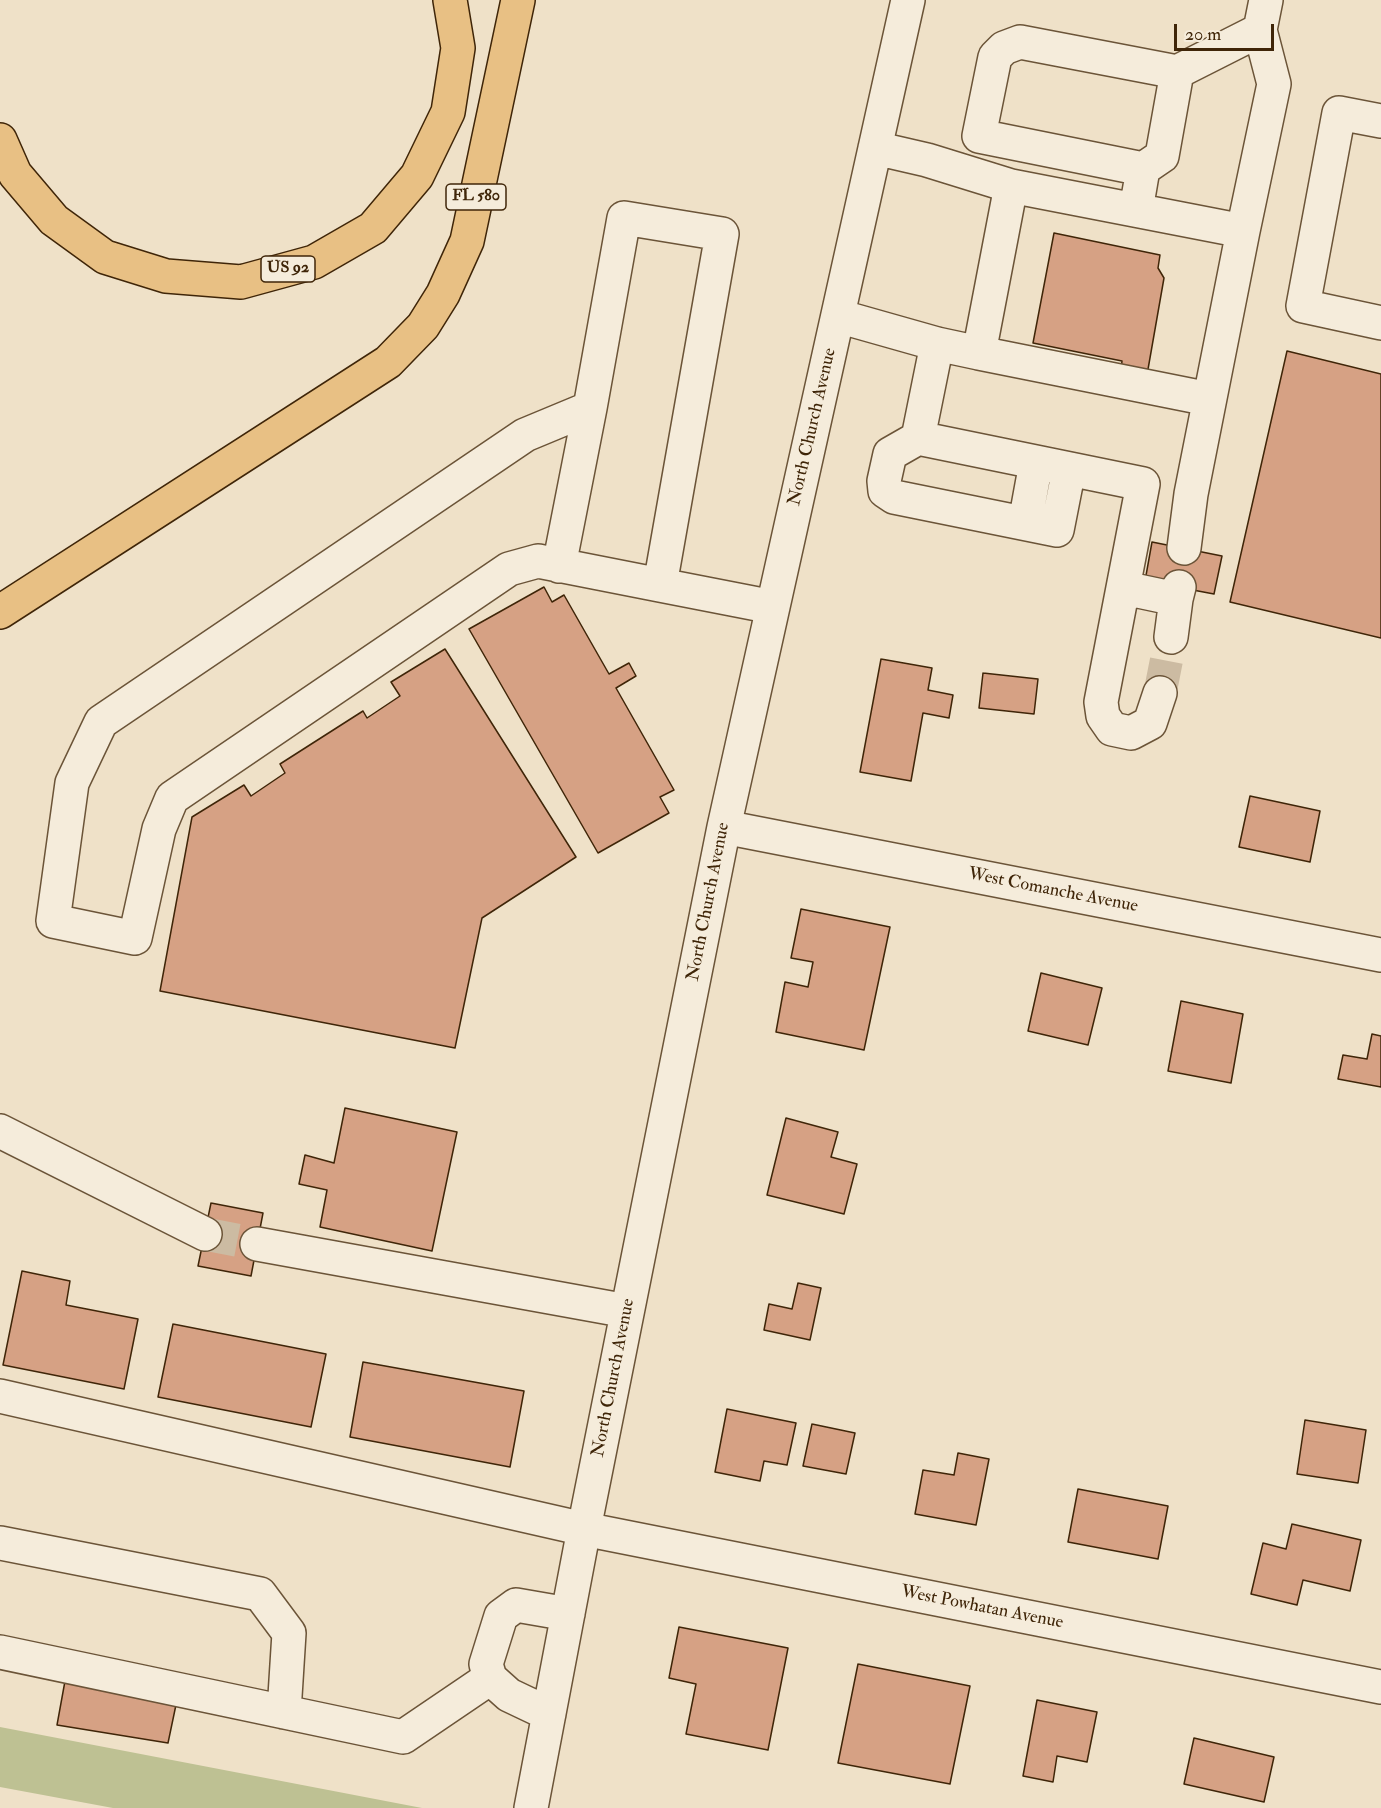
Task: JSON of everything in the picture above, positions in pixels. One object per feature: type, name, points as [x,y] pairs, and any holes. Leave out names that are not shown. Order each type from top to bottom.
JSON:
[{"type":"main road","name":"US 92","points":[[0,140],[15,174],[54,220],[105,257],[166,276],[241,282],[314,262],[373,228],[417,176],[448,112],[458,48],[450,0]]},
{"type":"main road","name":"FL 580","points":[[0,612],[388,362],[423,326],[443,294],[467,241],[519,4]]},
{"type":"street","name":"North Church Avenue","points":[[531,1808],[584,1529],[724,827],[908,0]]},
{"type":"street","points":[[1143,170],[980,135],[995,57],[1004,48],[1020,42],[1178,72],[1263,15],[1274,84],[1209,399],[1191,494],[1184,548]]},
{"type":"street","points":[[1136,210],[1143,170],[1162,156],[1178,72]]},
{"type":"street","points":[[1381,121],[1339,113],[1303,306],[1381,323]]},
{"type":"street","points":[[875,148],[927,160],[1011,186],[1243,231]]},
{"type":"street","points":[[1046,193],[1054,151]]},
{"type":"street","points":[[979,353],[1011,186]]},
{"type":"street","points":[[559,566],[624,218],[722,234],[660,585]]},
{"type":"street","points":[[838,316],[937,344],[1209,399]]},
{"type":"street","points":[[918,438],[937,344]]},
{"type":"street","points":[[590,408],[525,435],[101,722],[72,783],[52,921],[135,938],[159,829],[172,798],[509,569],[538,561],[773,607]]},
{"type":"street","points":[[1069,469],[1057,530],[894,497],[885,491],[884,481],[890,454],[918,438],[1191,494]]},
{"type":"street","points":[[1025,524],[1036,463]]},
{"type":"street","points":[[1143,484],[1101,702],[1103,716],[1112,729],[1131,733],[1150,723],[1160,693]]},
{"type":"street","points":[[1124,588],[1178,593],[1171,637]]},
{"type":"street","name":"West Comanche Avenue","points":[[724,827],[1381,955]]},
{"type":"street","points":[[0,1131],[205,1234]]},
{"type":"street","points":[[257,1244],[335,1260],[627,1311]]},
{"type":"street","name":"West Powhatan Avenue","points":[[0,1396],[584,1529],[1381,1688]]},
{"type":"street","points":[[0,1544],[260,1594],[289,1633],[284,1712]]},
{"type":"street","points":[[549,1714],[509,1695],[490,1678],[486,1664],[501,1616],[516,1605],[568,1614]]},
{"type":"street","points":[[0,1652],[403,1737],[490,1678]]},
{"type":"green space","points":[[0,1727],[422,1808],[113,1808],[0,1787]]},
{"type":"building","points":[[1054,233],[1160,255],[1158,268],[1164,278],[1147,375],[1121,370],[1122,361],[1033,343]]},
{"type":"building","points":[[1287,351],[1381,374],[1381,638],[1230,602]]},
{"type":"building","points":[[1152,542],[1222,556],[1214,594],[1145,581]]},
{"type":"building","points":[[544,587],[552,602],[564,595],[609,674],[629,663],[636,676],[616,688],[674,790],[660,797],[669,813],[598,853],[469,629]]},
{"type":"building","points":[[445,649],[576,857],[482,918],[455,1048],[160,991],[192,817],[244,785],[251,796],[285,773],[280,764],[363,711],[367,718],[400,696],[391,682]]},
{"type":"building","points":[[881,659],[932,668],[928,690],[953,695],[949,718],[923,713],[911,781],[860,772]]},
{"type":"building","points":[[983,673],[1038,679],[1034,714],[979,708]]},
{"type":"building","points":[[1250,796],[1320,811],[1310,862],[1239,847]]},
{"type":"building","points":[[801,909],[890,927],[864,1050],[776,1032],[785,982],[808,987],[813,962],[791,958]]},
{"type":"building","points":[[1041,973],[1102,988],[1088,1045],[1028,1031]]},
{"type":"building","points":[[1181,1001],[1243,1014],[1231,1083],[1168,1071]]},
{"type":"building","points":[[1372,1034],[1381,1036],[1381,1087],[1338,1079],[1343,1055],[1367,1059]]},
{"type":"building","points":[[345,1108],[457,1132],[432,1251],[320,1227],[327,1190],[299,1184],[305,1155],[334,1163]]},
{"type":"building","points":[[786,1118],[838,1132],[831,1157],[857,1164],[844,1214],[767,1195]]},
{"type":"building","points":[[211,1203],[263,1213],[251,1276],[198,1266]]},
{"type":"building","points":[[22,1271],[70,1281],[66,1305],[138,1319],[124,1389],[3,1365]]},
{"type":"building","points":[[798,1283],[821,1288],[810,1340],[764,1330],[769,1304],[792,1309]]},
{"type":"building","points":[[173,1324],[326,1354],[311,1427],[158,1397]]},
{"type":"building","points":[[363,1362],[524,1391],[510,1467],[350,1437]]},
{"type":"building","points":[[727,1409],[796,1423],[787,1465],[764,1461],[760,1481],[715,1472]]},
{"type":"building","points":[[1305,1420],[1366,1430],[1358,1483],[1297,1474]]},
{"type":"building","points":[[812,1424],[855,1433],[846,1474],[803,1466]]},
{"type":"building","points":[[958,1453],[989,1459],[976,1525],[915,1514],[923,1470],[954,1475]]},
{"type":"building","points":[[1078,1489],[1168,1506],[1158,1559],[1068,1542]]},
{"type":"building","points":[[1292,1524],[1361,1540],[1350,1591],[1303,1580],[1297,1605],[1251,1594],[1263,1543],[1286,1549]]},
{"type":"building","points":[[679,1627],[788,1648],[768,1750],[686,1734],[696,1684],[669,1678]]},
{"type":"building","points":[[858,1664],[970,1686],[950,1784],[838,1763]]},
{"type":"building","points":[[65,1681],[177,1700],[168,1743],[57,1725]]},
{"type":"building","points":[[1037,1700],[1097,1712],[1087,1762],[1057,1756],[1053,1782],[1023,1776]]},
{"type":"building","points":[[1194,1738],[1274,1757],[1264,1802],[1184,1784]]},
{"type":"tunnel","points":[[1160,693],[1171,637]]},
{"type":"tunnel","points":[[205,1234],[257,1244]]}]
